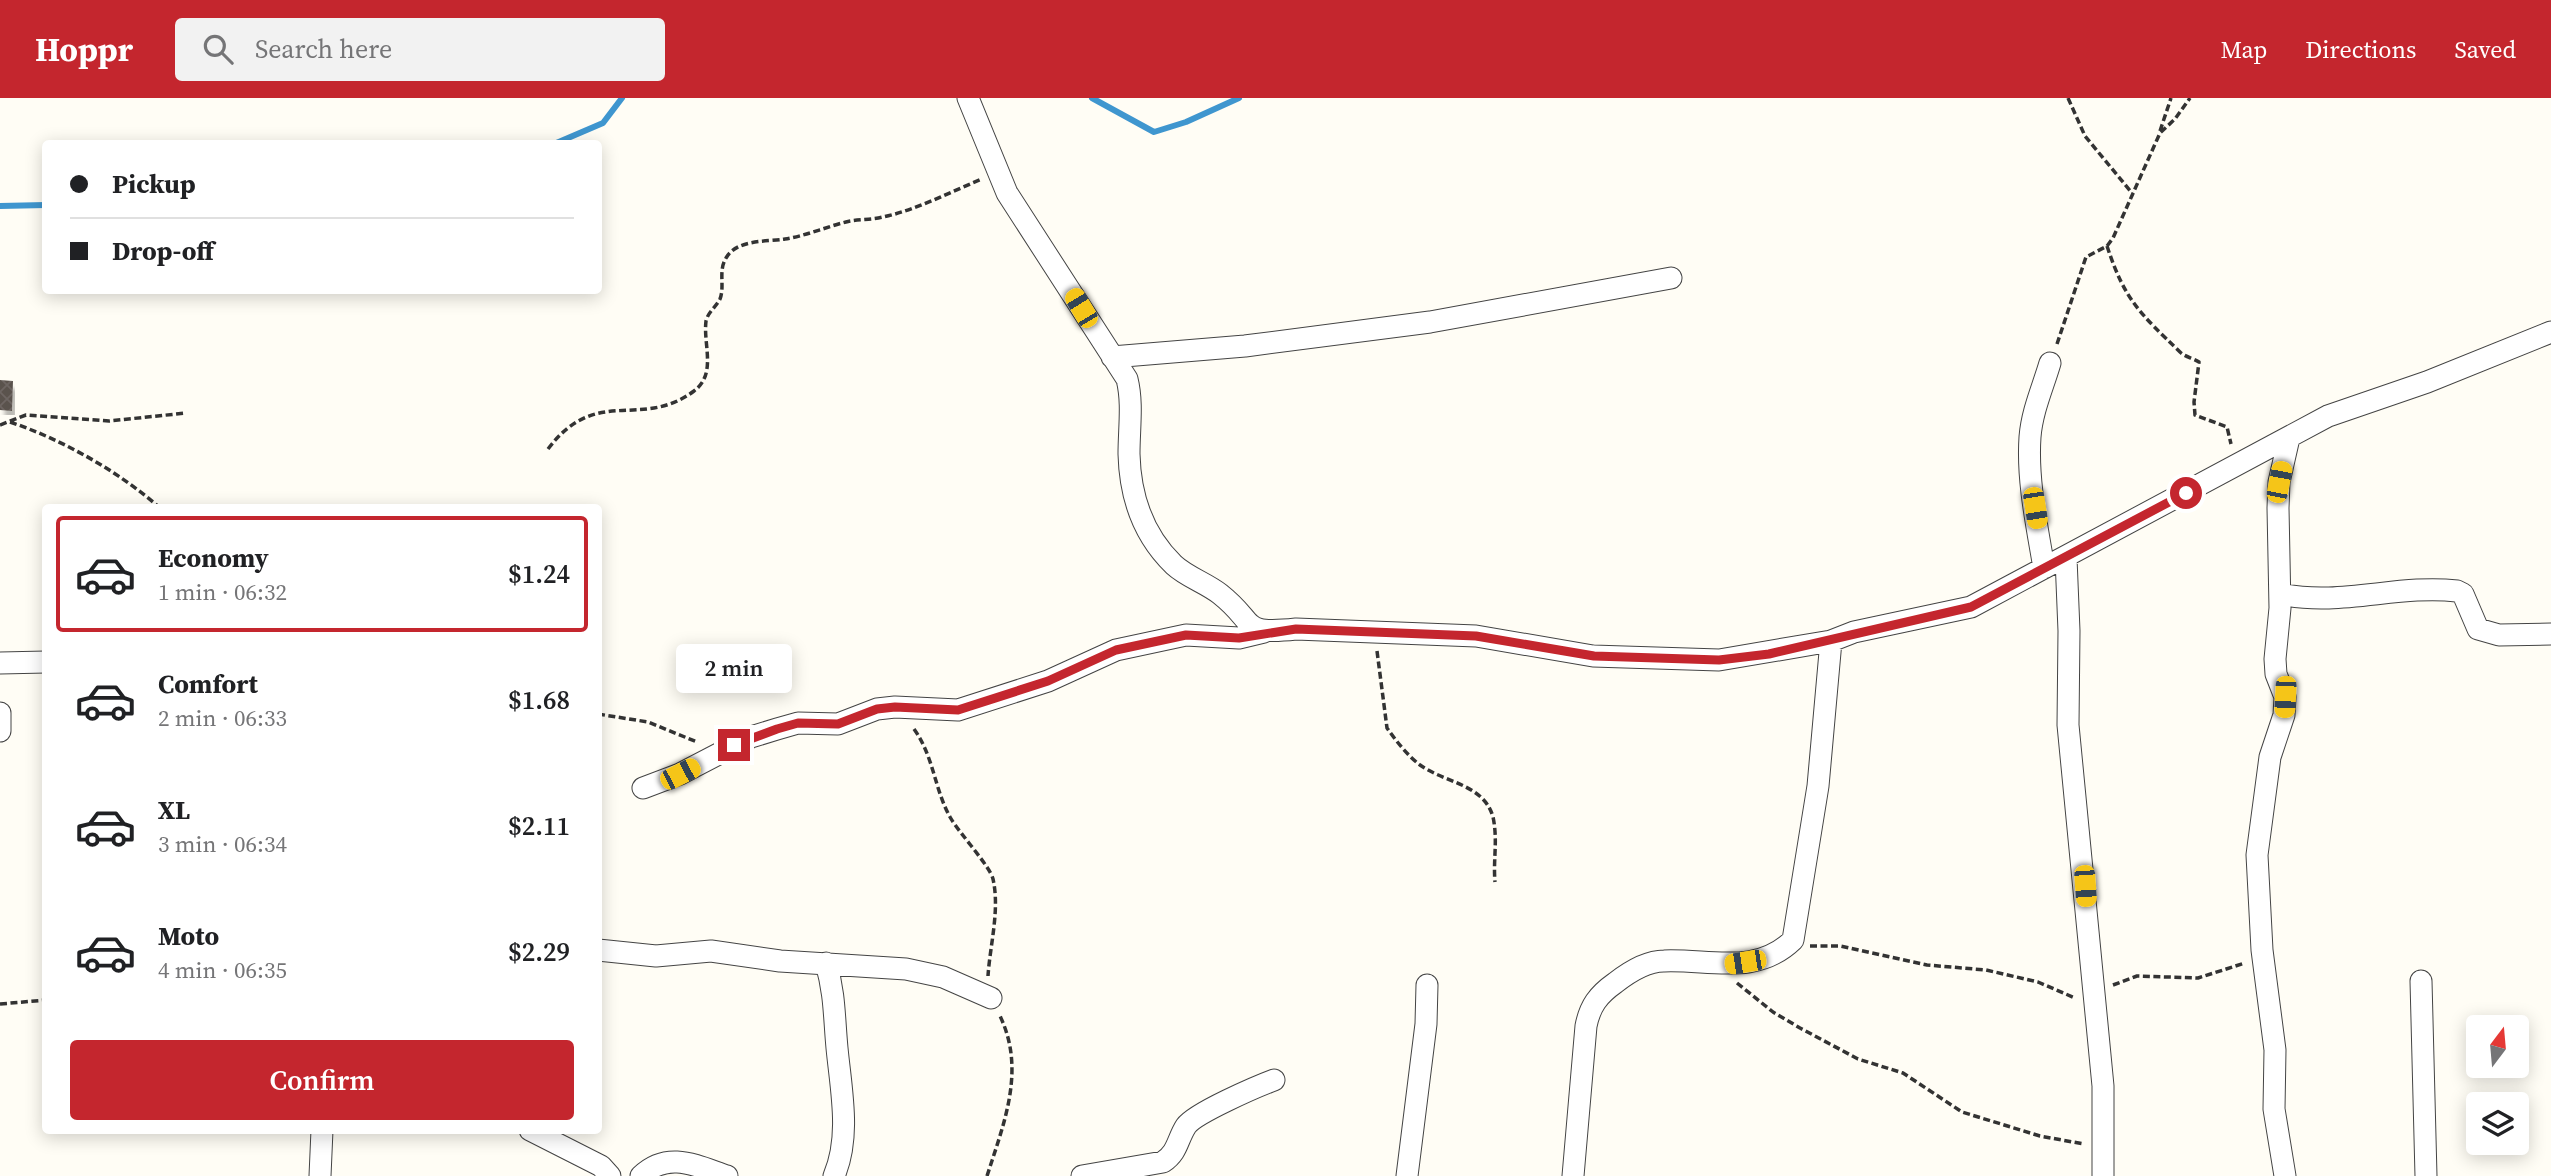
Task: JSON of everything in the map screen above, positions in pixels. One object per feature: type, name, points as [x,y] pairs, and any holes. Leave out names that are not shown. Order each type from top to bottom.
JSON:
[{"type":"street","points":[[968,98],[997,174],[1018,212],[1127,379],[1132,397],[1129,469],[1136,510],[1175,565],[1212,588],[1227,600],[1243,620],[1264,632]]},
{"type":"street","points":[[1112,357],[1245,346],[1430,322],[1671,278]]},
{"type":"street","points":[[643,788],[680,774],[716,753],[798,723],[838,724],[877,709],[895,707],[958,710],[1048,681],[1116,650],[1186,635],[1239,638],[1296,629],[1476,636],[1594,656],[1719,660],[1769,654],[1831,641],[1854,632],[1971,607],[2338,412],[2439,378],[2551,332]]},
{"type":"street","points":[[2044,568],[2035,508],[2030,437],[2036,404],[2050,363]]},
{"type":"street","points":[[2285,1176],[2274,1109],[2275,1050],[2264,959],[2258,855],[2270,757],[2284,715],[2285,697],[2276,674],[2275,659],[2280,594],[2278,495],[2290,438]]},
{"type":"street","points":[[2066,558],[2069,631],[2067,725],[2103,1086],[2103,1176]]},
{"type":"street","points":[[2280,594],[2328,599],[2457,590],[2463,594],[2478,629],[2499,635],[2551,634]]},
{"type":"street","points":[[1573,1176],[1589,1009],[1602,992],[1646,964],[1663,961],[1719,964],[1760,960],[1780,954],[1797,928],[1804,864],[1818,786],[1831,641]]},
{"type":"street","points":[[0,663],[42,662]]},
{"type":"street","points":[[0,713],[0,731]]},
{"type":"street","points":[[602,950],[656,956],[711,951],[780,961],[906,969],[943,976],[991,998]]},
{"type":"street","points":[[826,963],[836,1004],[843,1103],[842,1150],[834,1176]]},
{"type":"street","points":[[2421,981],[2426,1176]]},
{"type":"street","points":[[1407,1176],[1426,1024],[1427,985]]},
{"type":"street","points":[[1082,1176],[1163,1162],[1177,1149],[1189,1122],[1274,1080]]},
{"type":"street","points":[[320,1176],[322,1134]]},
{"type":"street","points":[[538,1134],[601,1166],[610,1176]]},
{"type":"street","points":[[641,1176],[650,1168],[665,1162],[686,1161],[727,1176]]},
{"type":"path","points":[[2068,98],[2076,121],[2091,146],[2132,193]]},
{"type":"path","points":[[2050,363],[2080,268],[2086,257],[2107,246],[2160,133],[2171,98]]},
{"type":"path","points":[[2160,133],[2175,119],[2190,98]]},
{"type":"path","points":[[548,449],[579,418],[607,410],[650,409],[677,401],[704,381],[709,356],[707,318],[719,301],[722,268],[726,256],[734,249],[755,242],[788,239],[849,221],[883,217],[997,174]]},
{"type":"path","points":[[2107,246],[2116,274],[2133,307],[2180,353],[2199,362],[2195,415],[2228,427],[2235,467]]},
{"type":"path","points":[[0,425],[26,415],[109,421],[186,413]]},
{"type":"path","points":[[8,421],[40,432],[121,478],[155,504]]},
{"type":"path","points":[[1375,632],[1387,728],[1419,764],[1475,791],[1488,803],[1496,836],[1494,883]]},
{"type":"path","points":[[895,707],[926,746],[949,815],[993,879],[994,915],[988,974],[991,998],[1012,1049],[1012,1069],[1008,1111],[987,1176]]},
{"type":"path","points":[[602,715],[671,730],[716,753]]},
{"type":"path","points":[[1787,946],[1840,946],[1927,965],[1986,970],[2038,982],[2069,996],[2093,998],[2129,977],[2198,978],[2264,959]]},
{"type":"path","points":[[1719,964],[1746,993],[1773,1012],[1858,1059],[1903,1073],[1962,1112],[2040,1136],[2102,1147]]},
{"type":"path","points":[[0,1004],[42,1000]]},
{"type":"building","points":[[0,380],[13,381],[12,411],[0,410]]},
{"type":"waterway","points":[[563,140],[603,123],[622,98]]},
{"type":"waterway","points":[[1092,98],[1154,132],[1186,122],[1239,98]]},
{"type":"waterway","points":[[0,206],[42,205]]},
{"type":"route","points":[[734,745],[798,723],[838,724],[877,709],[913,707],[958,710],[1048,681],[1116,650],[1186,635],[1250,638],[1264,632],[1296,629],[1476,636],[1594,656],[1719,660],[1769,654],[1831,641],[1854,632],[1971,607],[2186,493]]}]
